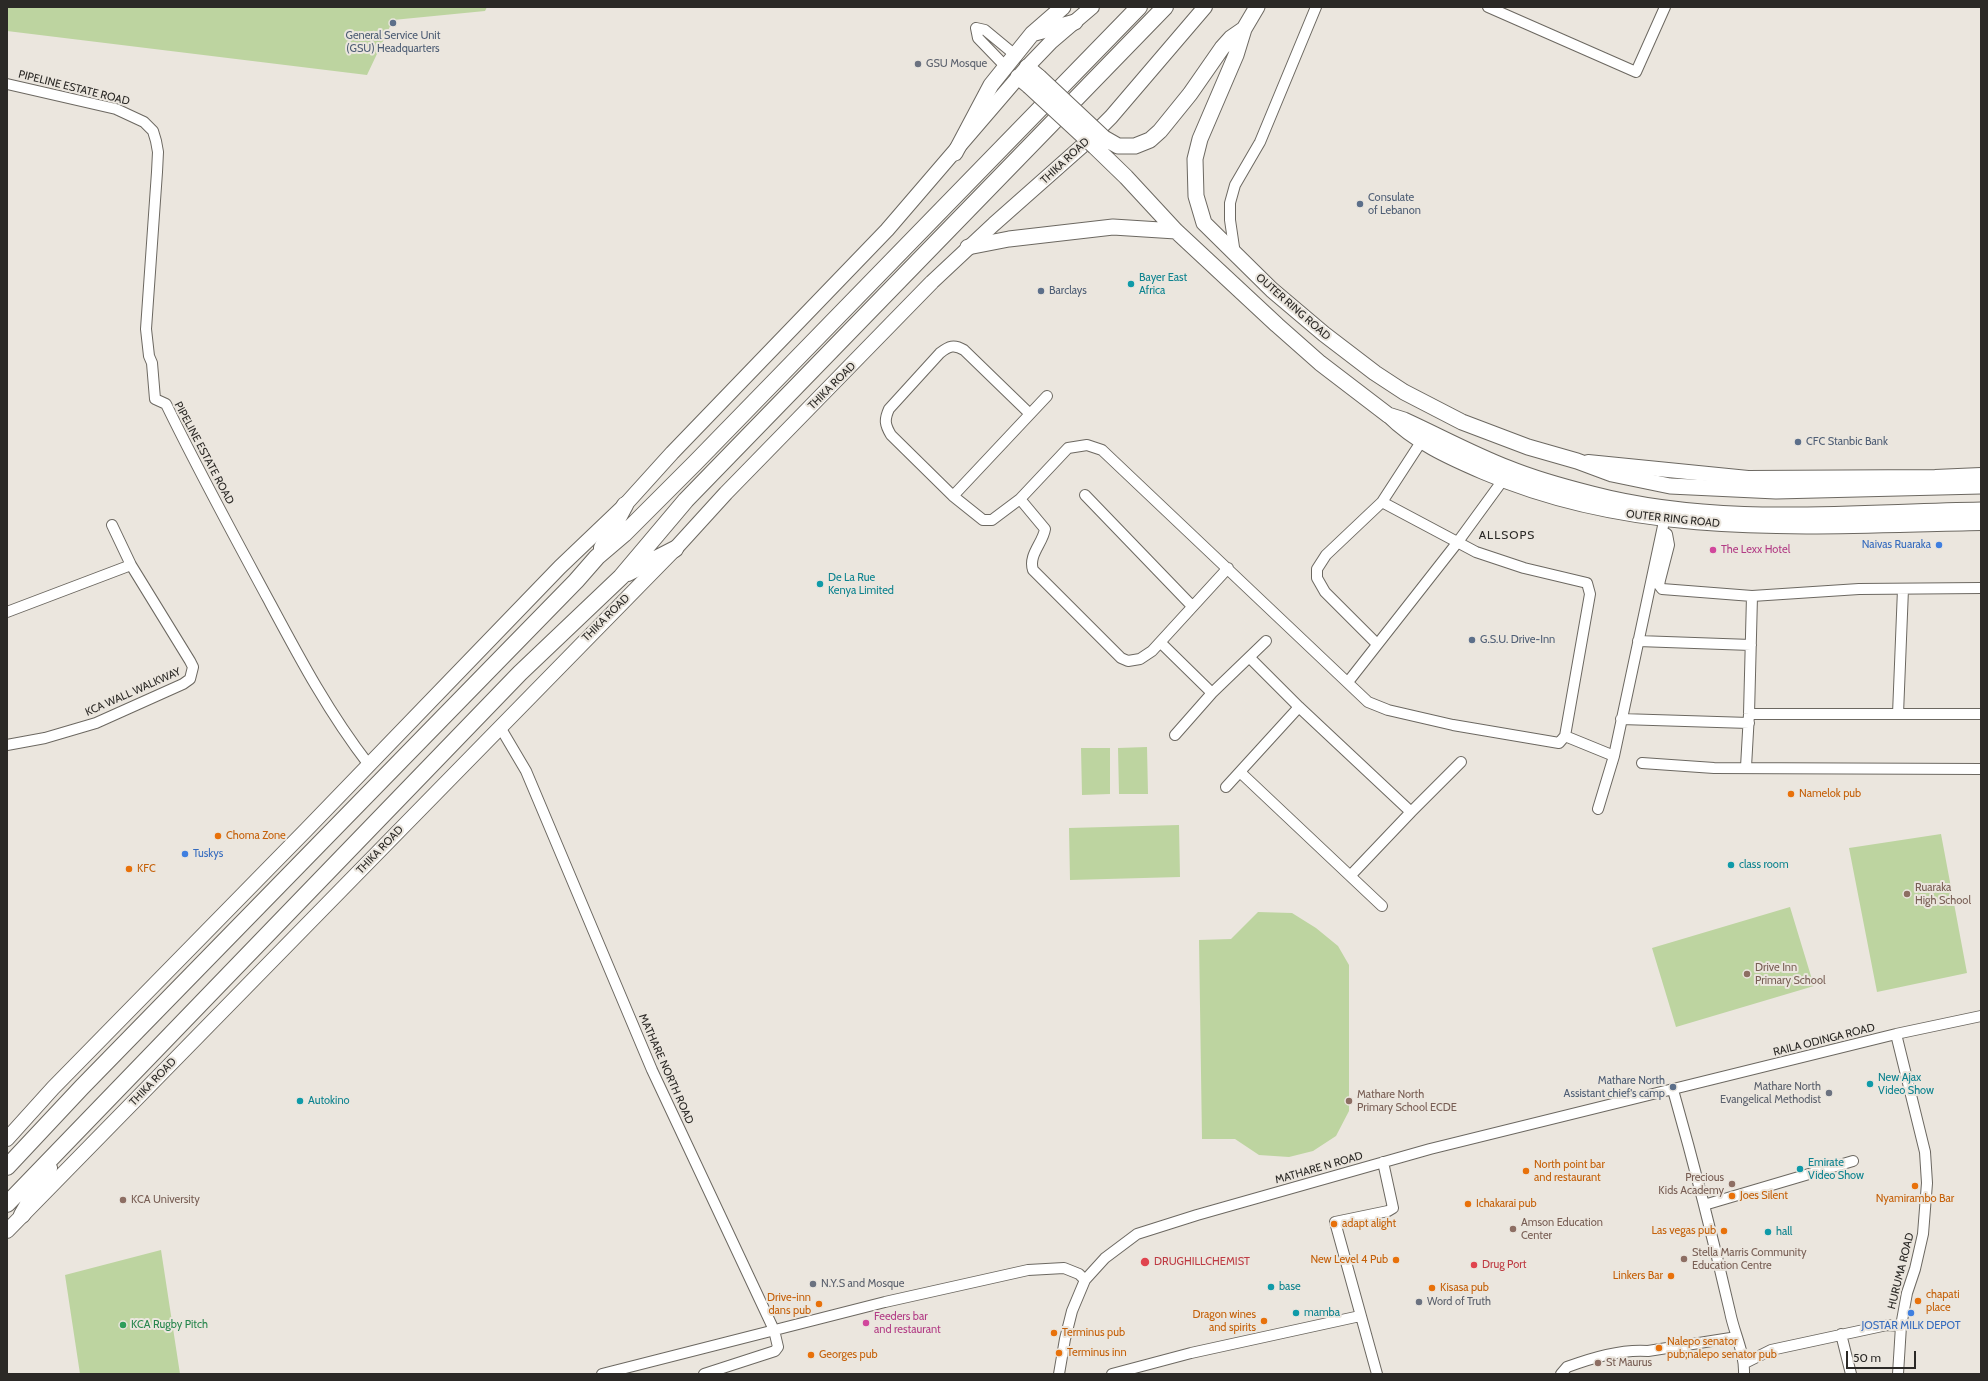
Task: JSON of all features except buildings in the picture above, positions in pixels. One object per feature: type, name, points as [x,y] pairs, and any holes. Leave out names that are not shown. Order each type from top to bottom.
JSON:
[{"type":"highway","points":[[7,1167],[46,1124],[576,581],[597,556],[624,534],[696,463],[1139,7]]},
{"type":"highway","name":"THIKA ROAD","points":[[7,1204],[59,1148],[241,964],[350,848],[387,812],[520,673],[621,577],[686,500],[1165,7]]},
{"type":"highway","points":[[597,556],[625,505]]},
{"type":"highway","points":[[621,577],[675,549]]},
{"type":"highway","points":[[7,1151],[46,1124]]},
{"type":"highway","points":[[22,1215],[59,1148]]},
{"type":"main road","points":[[955,153],[990,85],[1032,34],[1063,7]]},
{"type":"main road","points":[[7,1139],[53,1088],[560,567],[625,505],[672,453],[887,230],[955,153],[1028,77],[1051,42],[1092,7]]},
{"type":"main road","name":"THIKA ROAD","points":[[7,1231],[675,549],[731,488],[968,247],[1081,147],[1111,117],[1205,7]]},
{"type":"main road","points":[[1244,29],[1258,7]]},
{"type":"main road","points":[[1032,34],[1075,22]]},
{"type":"main road","name":"OUTER RING ROAD","points":[[1100,142],[1118,146],[1134,146],[1150,140],[1160,131],[1190,94],[1222,48],[1231,38],[1244,29]]},
{"type":"main road","name":"OUTER RING ROAD","points":[[1244,29],[1236,55],[1200,139],[1195,159],[1194,176],[1196,196],[1204,223],[1272,290],[1324,334],[1375,373],[1404,392],[1462,422],[1528,447],[1577,461],[1612,474],[1670,486],[1776,491],[1981,486]]},
{"type":"main road","name":"OUTER RING ROAD","points":[[1028,77],[1100,142],[1126,177],[1176,231],[1243,295],[1320,363],[1388,415],[1407,432],[1422,442],[1503,480],[1554,498],[1663,525],[1712,524],[1794,527],[1981,523]]},
{"type":"main road","points":[[968,247],[1009,239],[1113,227],[1176,231]]},
{"type":"main road","name":"OUTER RING ROAD","points":[[1388,415],[1404,420],[1473,454],[1517,472],[1593,494],[1662,507],[1749,514],[1981,510]]},
{"type":"main road","name":"OUTER RING ROAD","points":[[1577,461],[1748,478],[1935,478],[1981,475]]},
{"type":"street","points":[[1235,255],[1230,220],[1230,203],[1235,185],[1249,164],[1260,142],[1316,7]]},
{"type":"street","points":[[1488,7],[1636,72],[1664,7]]},
{"type":"street","name":"PIPELINE ESTATE ROAD","points":[[7,84],[116,110],[144,122],[153,131],[158,152],[146,329],[149,356],[152,363],[155,399],[166,404],[251,568],[321,696],[340,728],[368,765]]},
{"type":"street","points":[[1030,414],[958,346],[948,347],[940,353],[889,409],[885,418],[885,425],[891,435],[953,496],[976,515],[988,521],[992,520],[1020,498],[1068,448],[1080,445],[1094,446],[1102,450],[1368,702],[1388,710],[1553,743],[1562,742],[1565,736],[1590,594],[1587,583],[1510,564],[1476,552],[1382,502]]},
{"type":"street","points":[[953,496],[1048,396]]},
{"type":"street","points":[[1377,644],[1325,592],[1317,578],[1317,569],[1326,555],[1382,502],[1422,442]]},
{"type":"street","points":[[1348,682],[1457,543],[1503,480]]},
{"type":"street","points":[[1085,495],[1192,606]]},
{"type":"street","points":[[1020,498],[1045,529],[1041,542],[1032,560],[1033,570],[1037,576],[1121,658],[1128,661],[1140,659],[1161,643],[1192,606],[1228,568]]},
{"type":"street","name":"KCA WALL WALKWAY","points":[[7,745],[45,738],[96,723],[183,684],[190,679],[193,667],[184,649],[131,565],[112,525]]},
{"type":"street","points":[[1663,525],[1669,545],[1659,586],[1662,589],[1752,596],[1859,589],[1981,588]]},
{"type":"street","points":[[1598,808],[1614,756],[1663,525]]},
{"type":"street","points":[[7,612],[131,565]]},
{"type":"street","points":[[1898,714],[1903,589]]},
{"type":"street","points":[[1746,767],[1749,718],[1752,596]]},
{"type":"street","points":[[1176,735],[1212,693],[1266,641]]},
{"type":"street","points":[[1638,641],[1751,645]]},
{"type":"street","points":[[1161,643],[1212,693]]},
{"type":"street","points":[[1250,658],[1299,708],[1411,812]]},
{"type":"street","points":[[1226,788],[1299,708]]},
{"type":"street","points":[[1621,719],[1981,714]]},
{"type":"street","name":"MATHARE NORTH ROAD","points":[[500,727],[526,771],[652,1070],[774,1330],[778,1347],[775,1352],[704,1374]]},
{"type":"street","points":[[1565,736],[1614,756]]},
{"type":"street","points":[[1351,875],[1461,762]]},
{"type":"street","points":[[1642,763],[1714,768],[1981,769]]},
{"type":"street","points":[[1241,773],[1351,875],[1382,906]]},
{"type":"street","name":"RAILA ODINGA ROAD","points":[[1673,1090],[1896,1034],[1981,1016]]},
{"type":"street","name":"HURUMA ROAD","points":[[1896,1034],[1925,1152],[1927,1184],[1921,1246],[1907,1293],[1901,1326],[1898,1374]]},
{"type":"street","points":[[1673,1090],[1745,1363],[1744,1374]]},
{"type":"street","name":"MATHARE N ROAD","points":[[1059,1374],[1072,1311],[1085,1280],[1105,1258],[1137,1234],[1383,1162],[1673,1090]]},
{"type":"street","points":[[1704,1204],[1853,1161]]},
{"type":"street","points":[[1377,1374],[1335,1222],[1388,1211],[1392,1208],[1383,1162]]},
{"type":"street","points":[[602,1374],[774,1330],[1028,1270],[1064,1268],[1079,1274],[1085,1280]]},
{"type":"street","points":[[1112,1374],[1136,1371],[1191,1353],[1360,1316]]},
{"type":"street","name":"HURUMA ROAD","points":[[1745,1363],[1771,1350],[1887,1325],[1901,1326]]},
{"type":"street","points":[[1841,1334],[1850,1374]]},
{"type":"street","points":[[1561,1374],[1567,1367],[1617,1353],[1636,1350],[1648,1351],[1737,1337]]},
{"type":"green space","points":[[7,7],[487,7],[485,11],[393,20],[367,75],[7,31]]},
{"type":"green space","points":[[1147,747],[1148,794],[1119,794],[1118,748]]},
{"type":"green space","points":[[1081,748],[1110,748],[1110,794],[1082,795]]},
{"type":"green space","points":[[1179,825],[1180,877],[1070,880],[1069,828]]},
{"type":"green space","points":[[1941,834],[1967,973],[1877,992],[1849,848]]},
{"type":"green space","points":[[1790,907],[1814,986],[1676,1027],[1652,948]]},
{"type":"green space","points":[[1258,912],[1292,913],[1316,928],[1338,946],[1349,965],[1349,1111],[1336,1136],[1313,1151],[1289,1157],[1259,1155],[1235,1139],[1202,1139],[1199,940],[1231,939]]},
{"type":"green space","name":"KCA Rugby Pitch","points":[[161,1250],[180,1374],[80,1374],[65,1275]]},
{"type":"place","name":"General Service Unit (GSU) Headquarters","points":[[393,23]]},
{"type":"place","name":"GSU Mosque","points":[[918,64]]},
{"type":"place","name":"Consulate of Lebanon","points":[[1360,204]]},
{"type":"place","name":"Bayer East Africa","points":[[1131,284]]},
{"type":"place","name":"Barclays","points":[[1041,291]]},
{"type":"place","name":"CFC Stanbic Bank","points":[[1798,442]]},
{"type":"place","name":"Naivas Ruaraka","points":[[1939,545]]},
{"type":"place","name":"The Lexx Hotel","points":[[1713,550]]},
{"type":"place","name":"De La Rue Kenya Limited","points":[[820,584]]},
{"type":"place","name":"G.S.U. Drive-Inn","points":[[1472,640]]},
{"type":"place","name":"Namelok pub","points":[[1791,794]]},
{"type":"place","name":"Choma Zone","points":[[218,836]]},
{"type":"place","name":"Tuskys","points":[[185,854]]},
{"type":"place","name":"class room","points":[[1731,865]]},
{"type":"place","name":"KFC","points":[[129,869]]},
{"type":"place","name":"Ruaraka High School","points":[[1907,894]]},
{"type":"place","name":"Drive Inn Primary School","points":[[1747,974]]},
{"type":"place","name":"New Ajax Video Show","points":[[1870,1084]]},
{"type":"place","name":"Mathare North Assistant chief's camp","points":[[1673,1087]]},
{"type":"place","name":"Mathare North Evangelical Methodist","points":[[1829,1093]]},
{"type":"place","name":"Autokino","points":[[300,1101]]},
{"type":"place","name":"Mathare North Primary School ECDE","points":[[1349,1101]]},
{"type":"place","name":"Emirate Video Show","points":[[1800,1169]]},
{"type":"place","name":"North point bar and restaurant","points":[[1526,1171]]},
{"type":"place","name":"Precious Kids Academy","points":[[1732,1184]]},
{"type":"place","name":"Nyamirambo Bar","points":[[1915,1186]]},
{"type":"place","name":"Joes Silent","points":[[1732,1196]]},
{"type":"place","name":"KCA University","points":[[123,1200]]},
{"type":"place","name":"Ichakarai pub","points":[[1468,1204]]},
{"type":"place","name":"adapt alight","points":[[1334,1224]]},
{"type":"place","name":"Amson Education Center","points":[[1513,1229]]},
{"type":"place","name":"Las vegas pub","points":[[1724,1231]]},
{"type":"place","name":"hall","points":[[1768,1232]]},
{"type":"place","name":"Stella Marris Community Education Centre","points":[[1684,1259]]},
{"type":"place","name":"New Level 4 Pub","points":[[1396,1260]]},
{"type":"place","name":"DRUGHILLCHEMIST","points":[[1145,1262]]},
{"type":"place","name":"Drug Port","points":[[1474,1265]]},
{"type":"place","name":"Linkers Bar","points":[[1671,1276]]},
{"type":"place","name":"N.Y.S and Mosque","points":[[813,1284]]},
{"type":"place","name":"base","points":[[1271,1287]]},
{"type":"place","name":"Kisasa pub","points":[[1432,1288]]},
{"type":"place","name":"chapati place","points":[[1918,1301]]},
{"type":"place","name":"Word of Truth","points":[[1419,1302]]},
{"type":"place","name":"Drive-inn dans pub","points":[[819,1304]]},
{"type":"place","name":"mamba","points":[[1296,1313]]},
{"type":"place","name":"JOSTAR MILK DEPOT","points":[[1911,1313]]},
{"type":"place","name":"Dragon wines and spirits","points":[[1264,1321]]},
{"type":"place","name":"Feeders bar and restaurant","points":[[866,1323]]},
{"type":"place","name":"KCA Rugby Pitch","points":[[123,1325]]},
{"type":"place","name":"Terminus pub","points":[[1054,1333]]},
{"type":"place","name":"Nalepo senator pub;nalepo senator pub","points":[[1659,1348]]},
{"type":"place","name":"Terminus inn","points":[[1059,1353]]},
{"type":"place","name":"Georges pub","points":[[811,1355]]},
{"type":"place","name":"St Maurus","points":[[1598,1363]]},
{"type":"district","name":"ALLSOPS","points":[[1507,535]]}]
